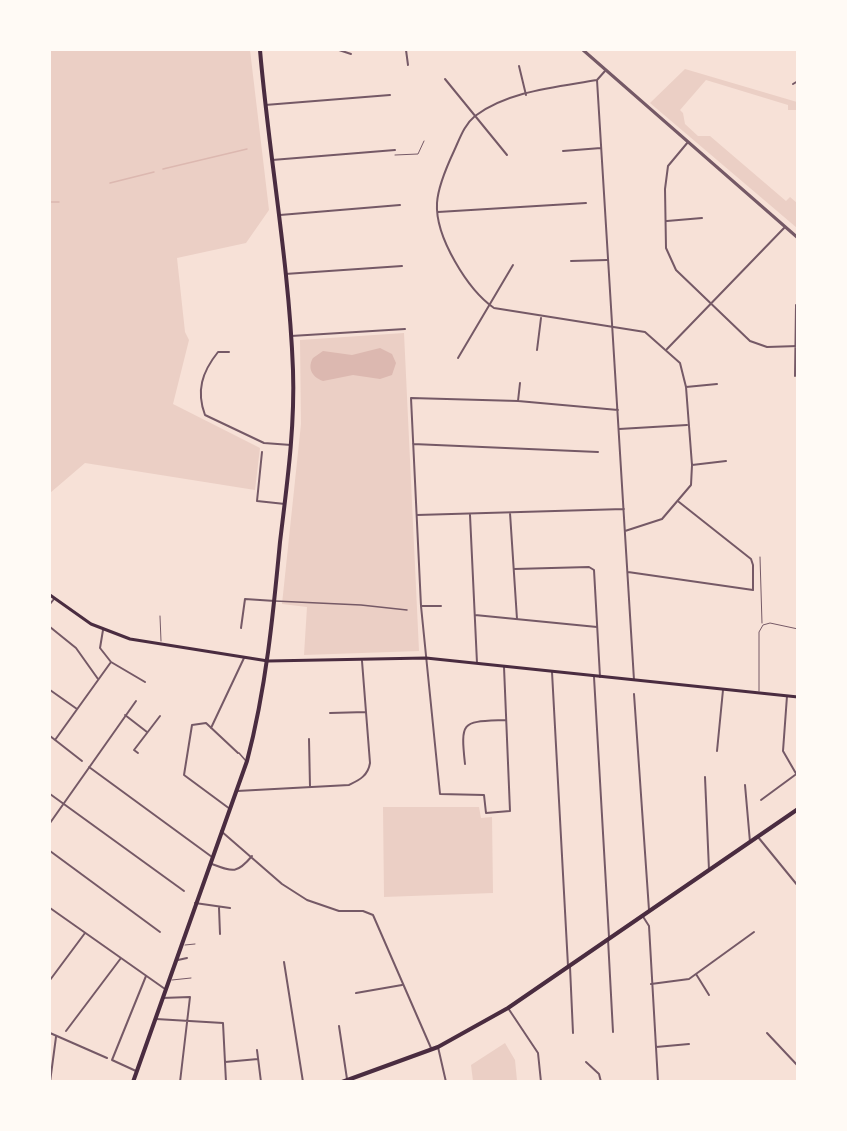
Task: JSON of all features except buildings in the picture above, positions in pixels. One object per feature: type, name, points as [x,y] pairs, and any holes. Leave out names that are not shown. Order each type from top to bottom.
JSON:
[{"type":"highway","points":[[133,1082],[247,761],[258,721],[268,661],[291,445],[291,336],[260,50]]},
{"type":"highway","points":[[345,1081],[438,1047],[508,1008],[797,810]]},
{"type":"main road","points":[[50,595],[103,630],[130,639],[244,658],[268,661],[426,658],[798,697]]},
{"type":"street","points":[[339,50],[351,54]]},
{"type":"street","points":[[406,50],[408,65]]},
{"type":"street","points":[[583,50],[798,238]]},
{"type":"street","points":[[519,66],[526,95]]},
{"type":"street","points":[[605,71],[597,80],[526,95],[506,101],[476,116],[463,130],[449,162],[437,202],[441,232],[469,284],[478,296],[494,309],[645,332],[667,349],[680,363],[686,387],[687,425],[692,465],[691,485],[662,519],[625,531]]},
{"type":"street","points":[[445,79],[507,155]]},
{"type":"street","points":[[597,80],[634,680]]},
{"type":"street","points":[[793,84],[798,81]]},
{"type":"street","points":[[265,105],[390,95]]},
{"type":"street","points":[[687,142],[668,166],[665,189],[666,248],[676,270],[750,341],[767,347],[797,346]]},
{"type":"street","points":[[563,151],[601,148]]},
{"type":"street","points":[[271,160],[395,150]]},
{"type":"street","points":[[438,212],[586,203]]},
{"type":"street","points":[[278,215],[400,205]]},
{"type":"street","points":[[667,221],[702,218]]},
{"type":"street","points":[[667,349],[785,227]]},
{"type":"street","points":[[571,261],[607,260]]},
{"type":"street","points":[[458,358],[513,265]]},
{"type":"street","points":[[285,274],[402,266]]},
{"type":"street","points":[[795,376],[796,305]]},
{"type":"street","points":[[537,350],[541,317]]},
{"type":"street","points":[[291,336],[405,329]]},
{"type":"street","points":[[228,352],[218,352],[201,380],[200,402],[205,415],[264,443],[291,445]]},
{"type":"street","points":[[518,401],[520,383]]},
{"type":"street","points":[[686,387],[717,384]]},
{"type":"street","points":[[504,667],[510,811],[486,813],[484,795],[440,794],[421,606],[411,398],[518,401],[618,410]]},
{"type":"street","points":[[619,429],[687,425]]},
{"type":"street","points":[[413,444],[598,452]]},
{"type":"street","points":[[262,452],[257,501],[285,504]]},
{"type":"street","points":[[692,465],[726,460]]},
{"type":"street","points":[[628,572],[753,590],[751,559],[678,501]]},
{"type":"street","points":[[417,515],[624,509]]},
{"type":"street","points":[[510,513],[517,619]]},
{"type":"street","points":[[471,515],[477,663]]},
{"type":"street","points":[[514,569],[589,567],[594,570],[600,677]]},
{"type":"street","points":[[50,604],[54,599]]},
{"type":"street","points":[[241,628],[245,599],[362,605],[407,610]]},
{"type":"street","points":[[421,606],[441,606]]},
{"type":"street","points":[[475,615],[597,627]]},
{"type":"street","points":[[50,627],[76,648],[98,680]]},
{"type":"street","points":[[103,630],[100,648],[111,662],[145,682]]},
{"type":"street","points":[[210,729],[244,658]]},
{"type":"street","points":[[237,791],[349,785],[365,774],[370,763],[362,661]]},
{"type":"street","points":[[54,740],[111,662]]},
{"type":"street","points":[[552,672],[573,1033]]},
{"type":"street","points":[[594,676],[613,1032]]},
{"type":"street","points":[[50,690],[77,709]]},
{"type":"street","points":[[717,751],[723,690]]},
{"type":"street","points":[[634,694],[649,910]]},
{"type":"street","points":[[761,800],[797,776],[783,751],[787,696]]},
{"type":"street","points":[[50,823],[136,700]]},
{"type":"street","points":[[330,713],[366,712]]},
{"type":"street","points":[[125,716],[147,732]]},
{"type":"street","points":[[138,753],[134,750],[160,716]]},
{"type":"street","points":[[465,764],[462,735],[468,724],[506,720]]},
{"type":"street","points":[[230,809],[184,775],[192,725],[206,723],[247,761]]},
{"type":"street","points":[[50,736],[212,857]]},
{"type":"street","points":[[309,740],[310,787]]},
{"type":"street","points":[[705,777],[709,871]]},
{"type":"street","points":[[745,785],[750,842]]},
{"type":"street","points":[[50,794],[184,891]]},
{"type":"street","points":[[221,831],[282,884],[308,900],[339,911],[363,910],[374,915],[402,985],[432,1049]]},
{"type":"street","points":[[758,837],[798,886]]},
{"type":"street","points":[[50,851],[160,932]]},
{"type":"street","points":[[209,863],[231,871],[242,868],[252,856]]},
{"type":"street","points":[[195,903],[230,908]]},
{"type":"street","points":[[50,908],[165,989]]},
{"type":"street","points":[[219,908],[220,934]]},
{"type":"street","points":[[642,915],[649,926],[658,1082]]},
{"type":"street","points":[[651,984],[689,979],[754,932]]},
{"type":"street","points":[[50,980],[85,933]]},
{"type":"street","points":[[66,1031],[121,958]]},
{"type":"street","points":[[175,960],[187,958]]},
{"type":"street","points":[[284,962],[303,1082]]},
{"type":"street","points":[[695,974],[709,994]]},
{"type":"street","points":[[112,1060],[146,976]]},
{"type":"street","points":[[356,993],[402,985]]},
{"type":"street","points":[[162,998],[190,997],[180,1082]]},
{"type":"street","points":[[508,1008],[538,1053],[541,1082]]},
{"type":"street","points":[[154,1019],[223,1023],[226,1082]]},
{"type":"street","points":[[339,1026],[345,1081]]},
{"type":"street","points":[[50,1033],[136,1071]]},
{"type":"street","points":[[767,1033],[798,1066]]},
{"type":"street","points":[[50,1082],[56,1036]]},
{"type":"street","points":[[655,1047],[689,1044]]},
{"type":"street","points":[[438,1047],[446,1082]]},
{"type":"street","points":[[257,1050],[261,1082]]},
{"type":"street","points":[[225,1062],[258,1059]]},
{"type":"street","points":[[586,1062],[599,1074],[601,1082]]},
{"type":"lane","points":[[395,155],[418,154],[424,141]]},
{"type":"lane","points":[[759,693],[759,632],[762,625],[760,556]]},
{"type":"lane","points":[[160,616],[160,644]]},
{"type":"lane","points":[[762,625],[770,623],[798,629]]},
{"type":"lane","points":[[180,946],[195,944]]},
{"type":"lane","points":[[168,980],[191,978]]},
{"type":"shaded area","points":[[50,50],[250,50],[269,210],[246,243],[177,258],[185,332],[189,340],[173,404],[260,448],[255,490],[85,463],[50,493]]},
{"type":"shaded area","points":[[685,69],[797,102],[797,110],[788,110],[788,105],[706,80],[680,110],[683,113],[685,124],[698,136],[710,136],[786,201],[790,197],[797,203],[797,228],[650,103]]},
{"type":"shaded area","points":[[404,333],[419,651],[304,655],[307,607],[282,604],[301,424],[300,340]]},
{"type":"shaded area","points":[[380,348],[392,354],[396,363],[392,375],[380,379],[353,375],[323,381],[312,372],[310,365],[313,358],[323,351],[352,355]]},
{"type":"shaded area","points":[[383,807],[479,807],[481,818],[492,817],[493,893],[384,897]]},
{"type":"shaded area","points":[[505,1043],[515,1060],[517,1081],[473,1081],[471,1065]]},
{"type":"waterway","points":[[163,169],[247,149]]},
{"type":"waterway","points":[[110,183],[154,172]]},
{"type":"waterway","points":[[50,202],[59,202]]}]
